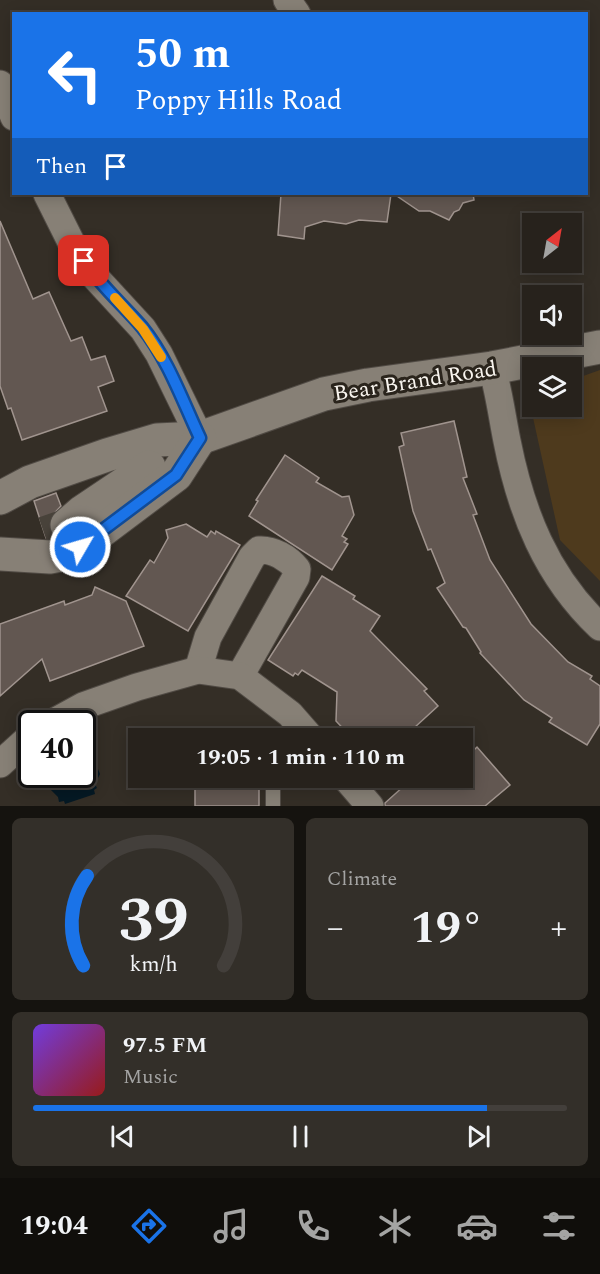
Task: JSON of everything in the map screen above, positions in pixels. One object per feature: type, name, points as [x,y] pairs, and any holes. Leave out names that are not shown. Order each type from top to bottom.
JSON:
[{"type":"street","points":[[286,0],[295,12]]},
{"type":"street","points":[[0,84],[12,112]]},
{"type":"street","points":[[0,532],[72,526],[176,475],[200,438],[159,354],[143,329],[96,278],[72,244],[48,195]]},
{"type":"street","name":"Bear Brand Road","points":[[0,498],[30,482],[60,471],[157,440],[200,438],[324,394],[368,385],[492,368],[600,347]]},
{"type":"street","points":[[492,368],[500,394],[507,442],[523,504],[542,552],[567,592],[582,611],[600,627]]},
{"type":"street","points":[[0,554],[61,556],[72,553],[72,526],[60,471]]},
{"type":"street","points":[[198,670],[208,637],[252,557],[259,550],[268,549],[292,563],[297,569],[296,577],[240,675]]},
{"type":"street","points":[[76,710],[137,687],[198,670],[240,675],[291,714],[297,728]]},
{"type":"street","points":[[0,764],[18,748]]},
{"type":"street","points":[[354,788],[370,806]]},
{"type":"lane","points":[[273,788],[273,806]]},
{"type":"shaded area","points":[[600,370],[600,581],[560,540],[533,417],[582,417],[582,376]]},
{"type":"water","points":[[96,768],[100,774],[96,782]]},
{"type":"water","points":[[96,786],[97,788],[94,790],[95,794],[65,804],[64,801],[59,802],[58,797],[49,788],[96,788]]},
{"type":"building","points":[[281,195],[391,195],[387,222],[359,220],[346,224],[324,221],[305,227],[304,239],[278,235]]},
{"type":"building","points":[[395,195],[473,195],[474,200],[463,203],[449,220],[430,211],[419,211]]},
{"type":"building","points":[[0,221],[33,299],[49,292],[71,341],[82,337],[91,360],[105,356],[114,381],[98,387],[107,411],[22,440],[11,408],[8,409],[0,386]]},
{"type":"building","points":[[454,421],[467,477],[463,478],[477,514],[473,515],[490,560],[531,624],[568,662],[592,676],[590,679],[600,686],[600,724],[587,745],[549,722],[552,718],[524,700],[480,653],[466,628],[463,627],[437,588],[445,583],[431,549],[428,550],[413,511],[399,447],[404,445],[401,433]]},
{"type":"building","points":[[285,455],[319,478],[316,482],[342,497],[349,496],[354,515],[342,536],[347,539],[344,542],[348,544],[332,570],[249,516],[258,501],[256,500]]},
{"type":"building","points":[[56,493],[61,506],[49,519],[49,529],[53,537],[46,538],[34,501]]},
{"type":"building","points":[[186,524],[207,537],[211,531],[215,534],[216,531],[240,545],[188,631],[126,596],[150,560],[154,563],[168,538],[166,530]]},
{"type":"building","points":[[322,576],[355,596],[353,599],[380,616],[370,631],[427,689],[424,691],[438,706],[414,728],[343,728],[336,721],[337,692],[302,670],[298,675],[295,673],[293,676],[268,660]]},
{"type":"building","points":[[95,587],[126,601],[144,646],[50,681],[42,659],[0,696],[0,624],[64,601],[65,605],[92,595]]},
{"type":"building","points":[[473,747],[475,749],[477,747],[510,785],[485,806],[385,806],[385,803],[402,788],[473,788]]},
{"type":"building","points":[[195,788],[259,788],[259,806],[195,806]]},
{"type":"tunnel","points":[[44,533],[67,525]]},
{"type":"slow traffic","points":[[115,298],[143,329],[161,357]]},
{"type":"route","points":[[80,547],[176,475],[200,438],[159,354],[143,329],[96,278],[84,261]]}]
